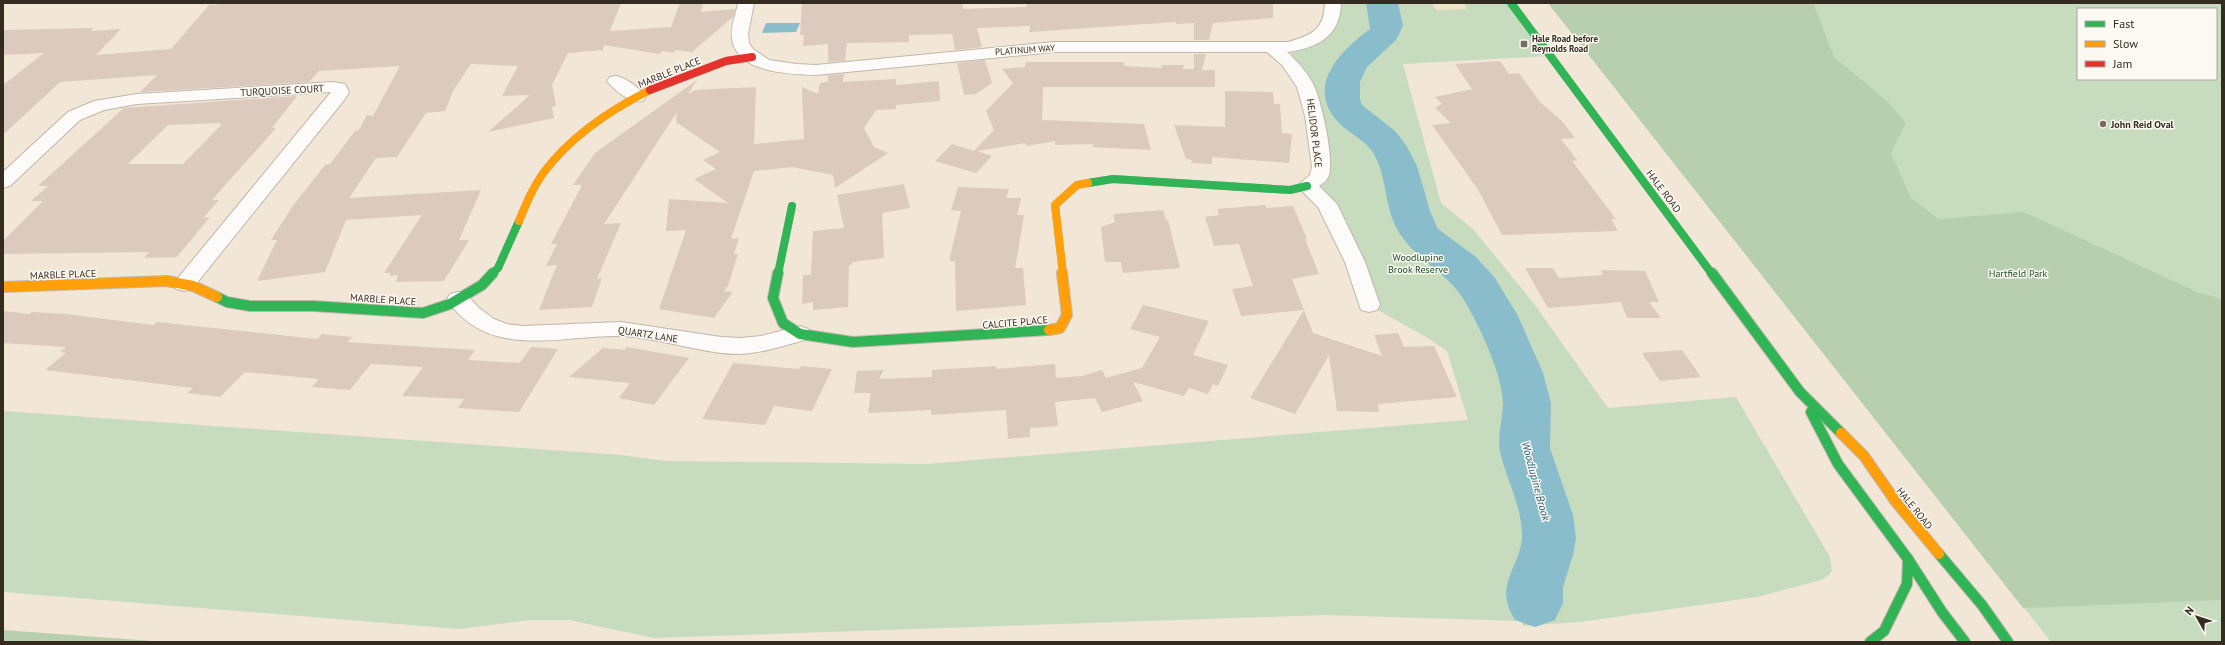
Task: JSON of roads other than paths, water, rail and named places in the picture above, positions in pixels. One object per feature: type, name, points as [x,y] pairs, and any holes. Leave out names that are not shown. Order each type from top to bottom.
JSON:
[{"type":"main road","name":"HALE ROAD","points":[[1511,3],[1800,392],[1864,456],[1896,502],[1982,605],[2008,642]]},
{"type":"main road","name":"MARBLE PLACE","points":[[3,287],[167,281],[184,284],[227,302],[250,306],[313,306],[412,314],[439,308],[482,285],[498,268],[534,187],[558,155],[593,125],[637,98],[681,77],[726,62],[752,57]]},
{"type":"main road","name":"CALCITE PLACE","points":[[792,206],[773,298],[783,324],[800,334],[853,342],[1037,332],[1060,328],[1067,315],[1056,205],[1077,185],[1113,179],[1290,190],[1308,186]]},
{"type":"main road","name":"HALE ROAD","points":[[1800,392],[1838,464],[1908,559],[1942,612],[1965,642]]},
{"type":"main road","points":[[1870,642],[1884,631],[1907,584],[1908,559]]},
{"type":"street","points":[[746,3],[741,29],[741,42],[748,54],[752,57]]},
{"type":"street","name":"PLATINUM WAY","points":[[752,57],[765,64],[791,69],[816,70],[1010,50],[1054,47],[1273,48],[1299,44],[1322,34],[1331,25],[1333,3]]},
{"type":"street","name":"HELIDOR PLACE","points":[[1273,48],[1290,60],[1310,92],[1321,167],[1319,177],[1308,186]]},
{"type":"street","points":[[616,81],[637,98]]},
{"type":"street","name":"TURQUOISE COURT","points":[[3,182],[68,121],[84,110],[100,105],[137,98],[333,87],[339,88],[340,92],[336,99],[184,284]]},
{"type":"street","points":[[1308,186],[1327,204],[1354,262],[1369,305]]},
{"type":"street","name":"QUARTZ LANE","points":[[458,299],[474,317],[507,333],[523,334],[621,329],[713,344],[740,346],[761,344],[800,334]]},
{"type":"water","points":[[766,23],[800,23],[796,32],[762,33]]},
{"type":"waterway","name":"Woodlupine Brook","points":[[1382,3],[1387,21],[1386,29],[1382,35],[1368,46],[1350,66],[1343,82],[1341,91],[1342,99],[1349,113],[1382,139],[1387,145],[1398,166],[1410,211],[1419,232],[1429,244],[1466,272],[1479,288],[1495,316],[1517,365],[1525,389],[1527,403],[1524,436],[1525,448],[1546,515],[1549,538],[1546,555],[1535,587],[1535,603]]},
{"type":"place","name":"Hale Road before Reynolds Road","points":[[1524,44]]},
{"type":"place","name":"John Reid Oval","points":[[2103,124]]},
{"type":"park label","name":"Woodlupine Brook Reserve","points":[[1418,262]]},
{"type":"park label","name":"Hartfield Park","points":[[2018,273]]}]
